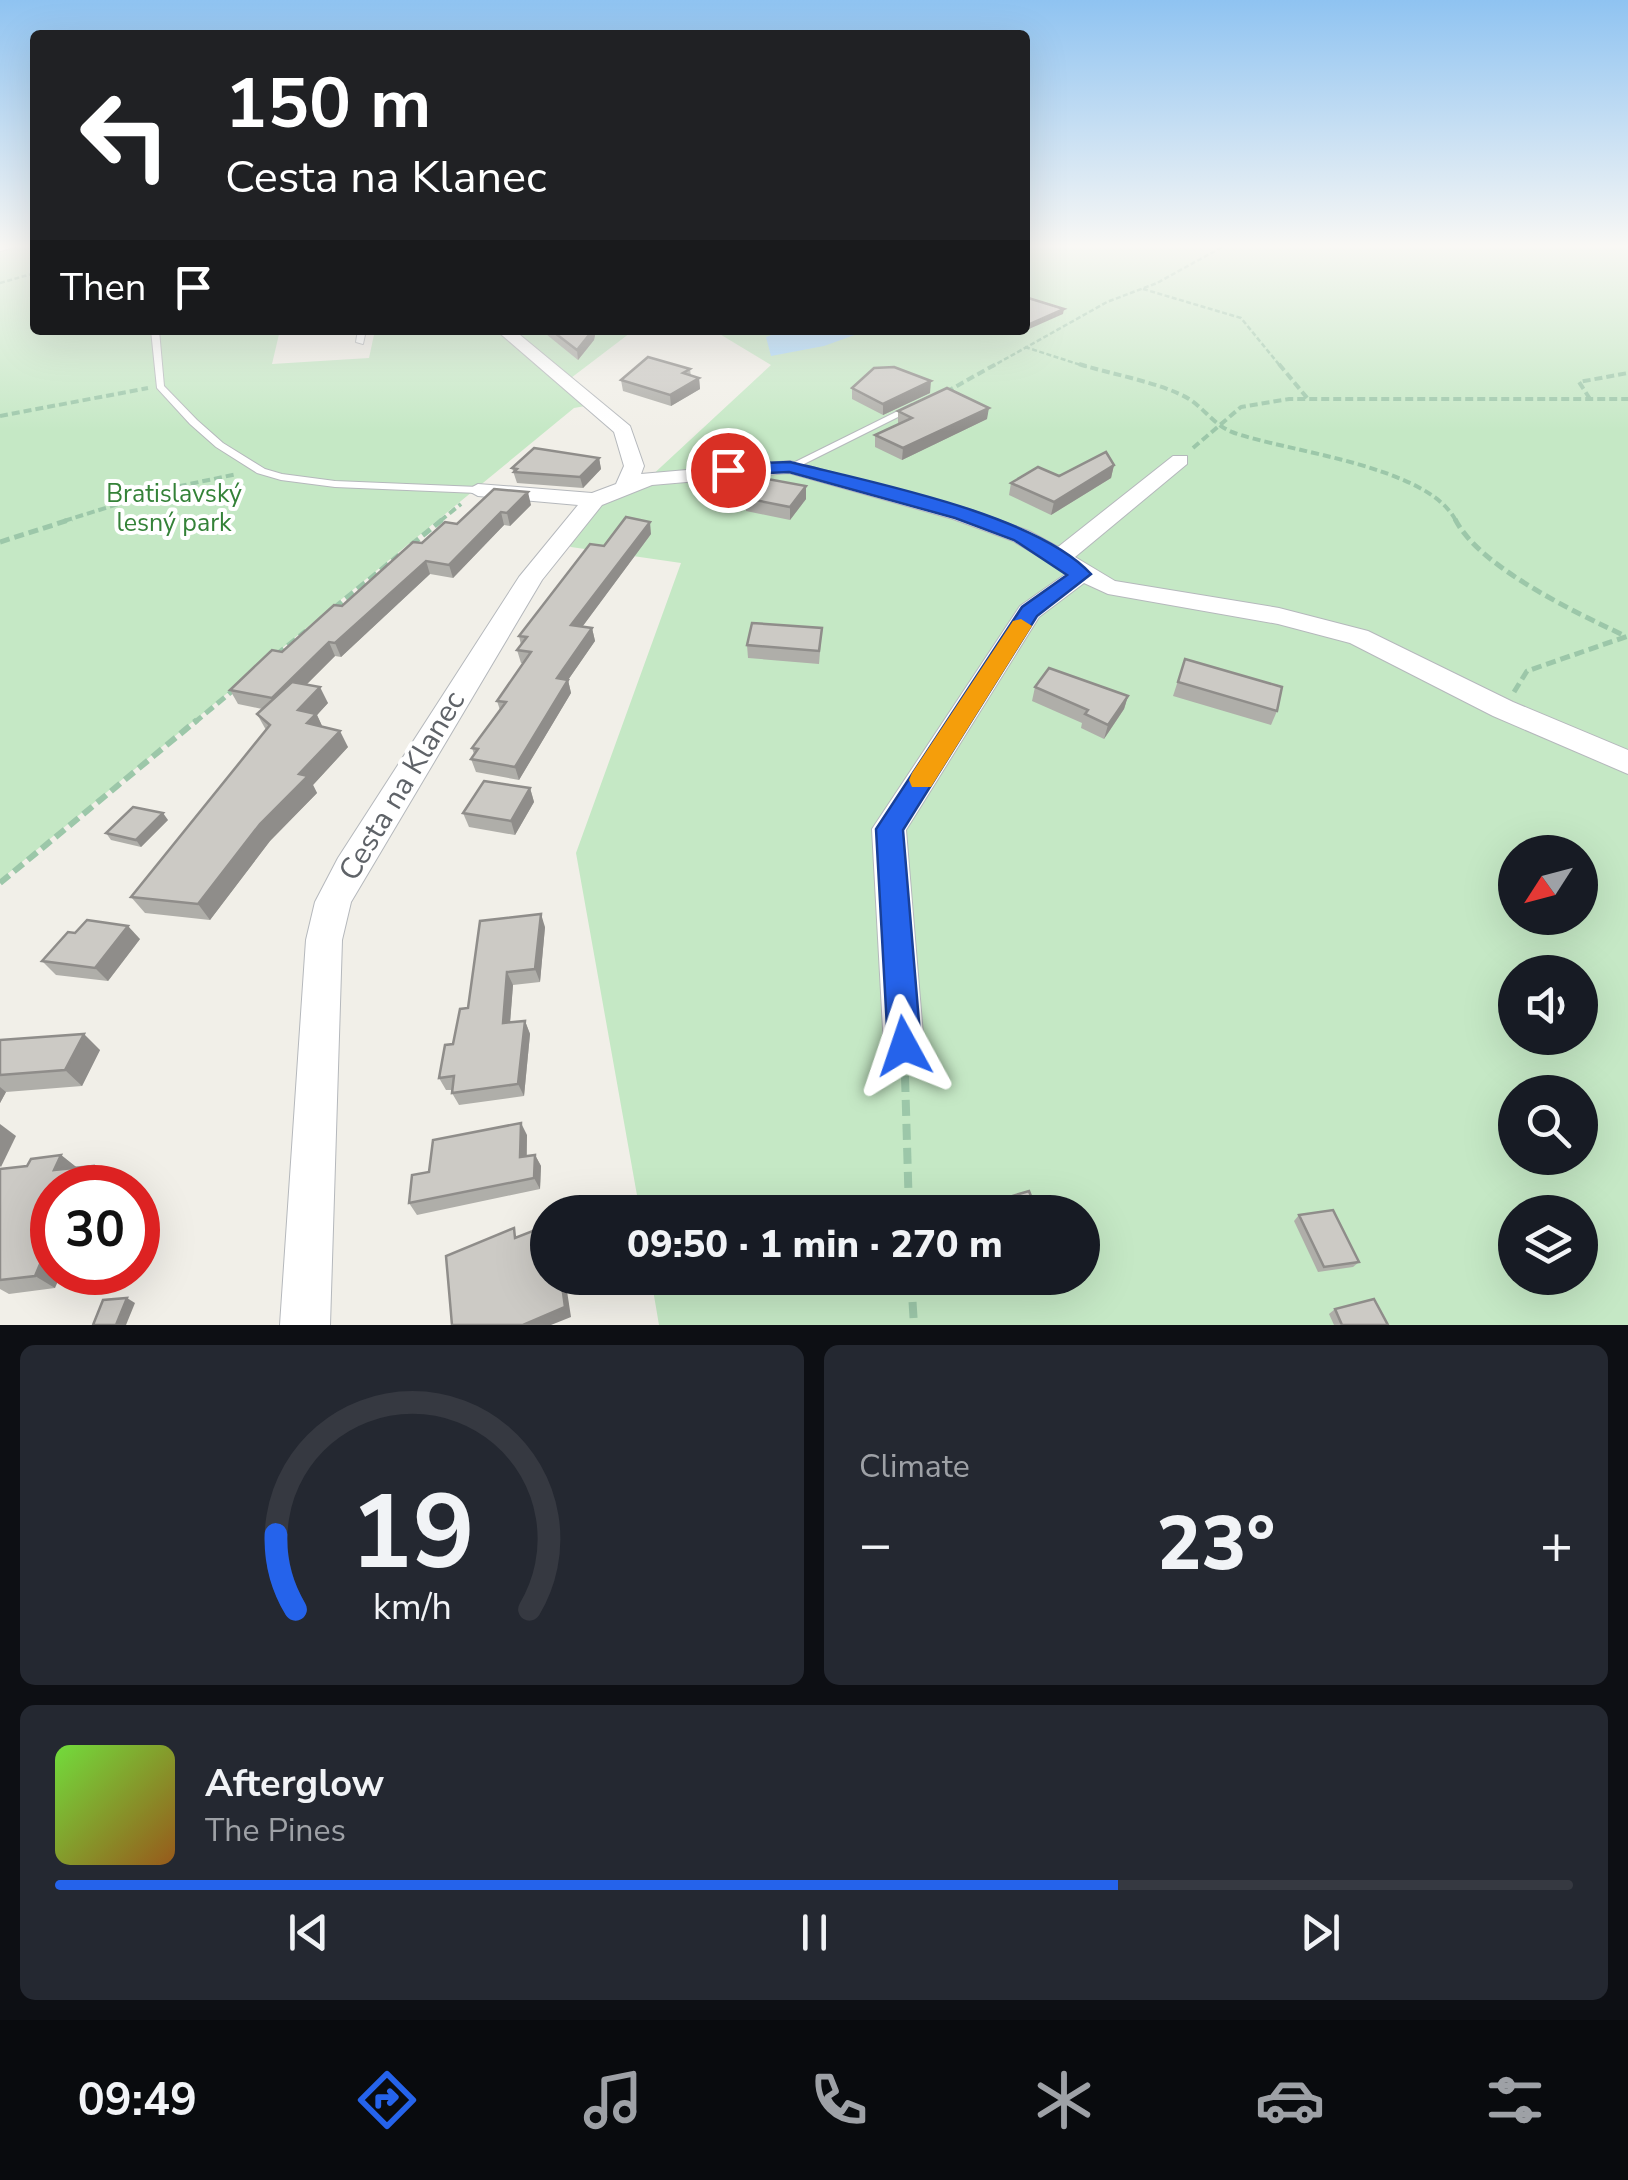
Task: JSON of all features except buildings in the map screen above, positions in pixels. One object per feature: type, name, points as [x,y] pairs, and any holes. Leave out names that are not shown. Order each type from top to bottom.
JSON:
[{"type":"street","points":[[510,335],[622,430],[632,449],[634,466],[610,493]]},
{"type":"street","points":[[904,1046],[889,829],[1029,612],[1180,460]]},
{"type":"street","points":[[478,490],[610,493],[728,470],[790,467],[987,522],[1021,536],[1070,567],[1142,596],[1324,626],[1399,655],[1503,709],[1628,763]]},
{"type":"street","name":"Cesta na Klanec","points":[[305,1325],[324,940],[333,902],[377,822],[516,601],[610,493]]},
{"type":"lane","points":[[156,335],[160,386],[212,436],[260,470],[315,481],[478,490]]},
{"type":"lane","points":[[360,342],[361,335]]},
{"type":"lane","points":[[790,467],[946,392]]},
{"type":"path","points":[[946,392],[1097,308]]},
{"type":"path","points":[[1206,308],[1241,318],[1308,399]]},
{"type":"path","points":[[1025,348],[1189,398],[1217,426],[1401,479],[1451,511],[1464,538],[1551,600],[1625,636]]},
{"type":"path","points":[[1590,399],[1579,382],[1628,373]]},
{"type":"path","points":[[0,416],[160,386]]},
{"type":"path","points":[[1180,460],[1248,404],[1308,399],[1628,399]]},
{"type":"path","points":[[0,542],[193,482],[260,470]]},
{"type":"path","points":[[324,616],[478,490]]},
{"type":"path","points":[[262,666],[308,629]]},
{"type":"path","points":[[1503,709],[1527,671],[1625,636]]},
{"type":"path","points":[[0,883],[246,679]]},
{"type":"path","points":[[904,1046],[908,1195]]},
{"type":"path","points":[[912,1295],[914,1325]]},
{"type":"green space","name":"Bratislavský lesný park","points":[[0,308],[30,308],[30,335],[279,335],[272,364],[369,358],[374,335],[627,335],[567,381],[596,404],[574,408],[0,880]]},
{"type":"green space","points":[[1030,308],[1628,308],[1628,1325],[659,1325],[654,1295],[1100,1295],[1100,1195],[637,1195],[576,853],[681,563],[571,547],[560,540],[594,500],[648,479],[771,365],[721,335],[1030,335]]},
{"type":"water","points":[[855,335],[824,346],[771,356],[766,337]]},
{"type":"slow traffic","points":[[922,780],[1021,626]]},
{"type":"route","points":[[728,470],[790,467],[961,514],[1021,536],[1081,574],[1029,612],[889,829],[904,1046]]}]
